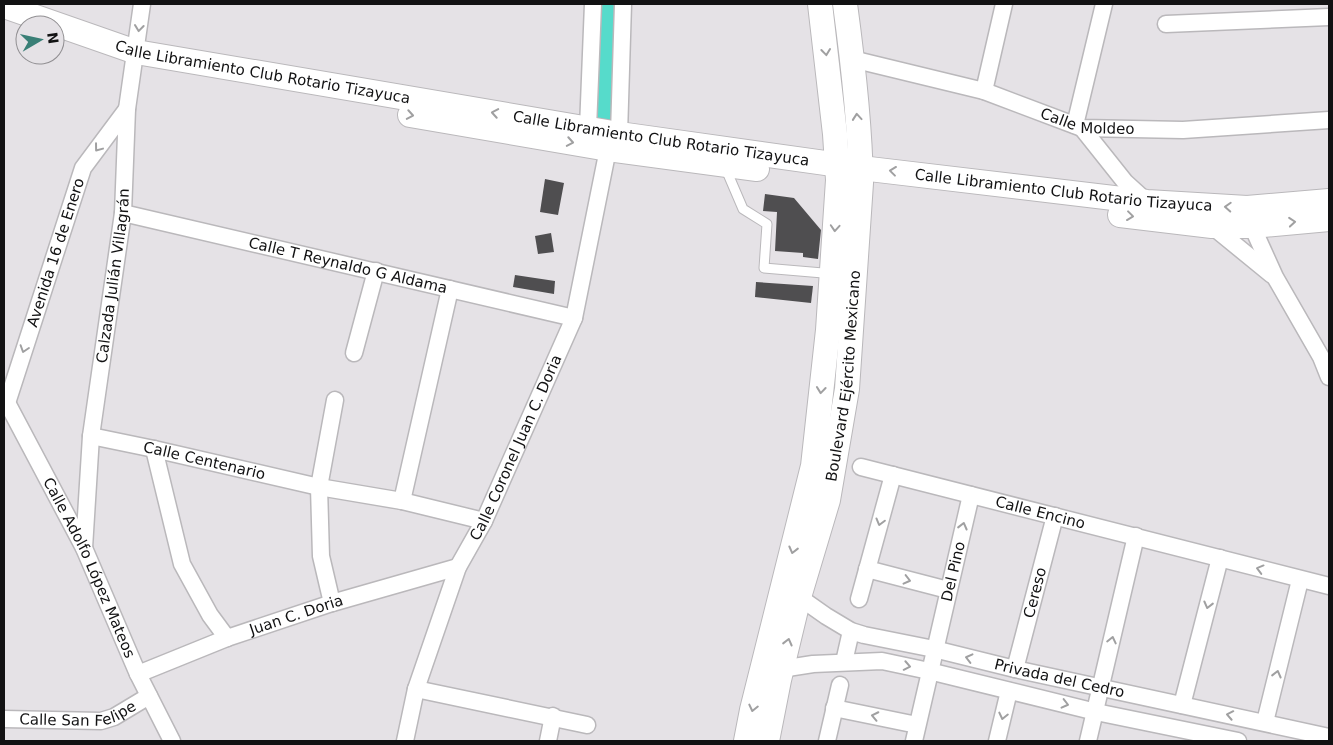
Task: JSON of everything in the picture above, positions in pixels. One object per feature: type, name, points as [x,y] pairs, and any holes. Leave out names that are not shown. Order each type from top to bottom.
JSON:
[{"type":"main road","name":"Boulevard Ejército Mexicano","points":[[746,741],[814,466],[828,330],[831,279],[849,174],[820,4]]},
{"type":"main road","name":"Boulevard Ejército Mexicano","points":[[767,741],[781,669],[799,597],[828,500],[847,389],[852,59],[845,4]]},
{"type":"main road","name":"Calle Libramiento Club Rotario Tizayuca","points":[[4,6],[135,60],[588,128],[613,141],[723,165],[849,174],[1147,202],[1247,208],[1329,201]]},
{"type":"main road","name":"Calle Libramiento Club Rotario Tizayuca","points":[[65,42],[135,60],[613,141],[1212,226],[1252,226],[1329,219]]},
{"type":"street","name":"Calzada Julián Villagrán","points":[[84,548],[91,436],[123,213],[127,109],[142,4]]},
{"type":"street","points":[[588,128],[592,4]]},
{"type":"street","name":"Calle Coronel Juan C. Doria","points":[[406,741],[416,689],[458,567],[484,521],[574,318],[613,141],[623,4]]},
{"type":"street","points":[[984,92],[1004,4]]},
{"type":"street","points":[[1104,4],[1078,126],[1125,182],[1147,202]]},
{"type":"street","points":[[1166,24],[1329,17]]},
{"type":"street","name":"Calle Moldeo","points":[[852,59],[984,92],[1078,126],[1183,130],[1329,120]]},
{"type":"street","name":"Avenida 16 de Enero","points":[[5,402],[83,168],[127,109]]},
{"type":"street","name":"Calle T Reynaldo G Aldama","points":[[123,213],[574,318]]},
{"type":"street","points":[[1212,226],[1275,277]]},
{"type":"street","points":[[1252,226],[1275,277],[1325,358],[1329,377]]},
{"type":"street","points":[[354,353],[376,271]]},
{"type":"street","points":[[402,502],[450,288]]},
{"type":"street","points":[[332,603],[321,556],[319,487],[335,400]]},
{"type":"street","name":"Calle Adolfo López Mateos","points":[[5,402],[84,548],[138,674],[172,741]]},
{"type":"street","name":"Calle Centenario","points":[[91,436],[319,487],[402,502],[484,521]]},
{"type":"street","points":[[154,449],[182,564],[210,615],[227,638]]},
{"type":"street","name":"Calle Encino","points":[[861,467],[1329,586]]},
{"type":"street","points":[[859,599],[893,475]]},
{"type":"street","name":"Del Pino","points":[[929,670],[971,495]]},
{"type":"street","name":"Cereso","points":[[1015,669],[1054,516]]},
{"type":"street","points":[[1088,741],[1136,536]]},
{"type":"street","points":[[1182,705],[1220,558]]},
{"type":"street","name":"Juan C. Doria","points":[[138,674],[227,638],[332,603],[458,567]]},
{"type":"street","points":[[867,569],[948,590]]},
{"type":"street","points":[[1265,722],[1300,580]]},
{"type":"street","name":"Privada del Cedro","points":[[799,597],[851,631],[1100,688],[1329,737]]},
{"type":"street","points":[[844,662],[851,631]]},
{"type":"street","points":[[882,661],[887,639]]},
{"type":"street","name":"Privada del Cedro","points":[[781,669],[812,664],[882,661],[929,670],[1096,712],[1176,735],[1238,741]]},
{"type":"street","points":[[914,741],[929,670]]},
{"type":"street","points":[[827,741],[840,685]]},
{"type":"street","points":[[416,689],[586,724]]},
{"type":"street","points":[[997,741],[1009,691]]},
{"type":"street","name":"Calle San Felipe","points":[[4,718],[101,720],[114,717],[149,696]]},
{"type":"street","points":[[834,708],[916,725]]},
{"type":"street","points":[[548,741],[553,716]]},
{"type":"lane","points":[[723,165],[744,209],[768,224],[764,268],[823,273],[831,279]]},
{"type":"building","points":[[545,179],[564,183],[558,215],[540,212]]},
{"type":"building","points":[[765,194],[794,198],[821,230],[818,259],[803,257],[803,253],[775,251],[777,212],[763,211]]},
{"type":"building","points":[[551,233],[554,252],[538,254],[535,236]]},
{"type":"building","points":[[515,275],[555,281],[554,294],[513,287]]},
{"type":"building","points":[[756,282],[813,286],[811,303],[755,297]]},
{"type":"waterway","points":[[600,117],[602,4]]}]
